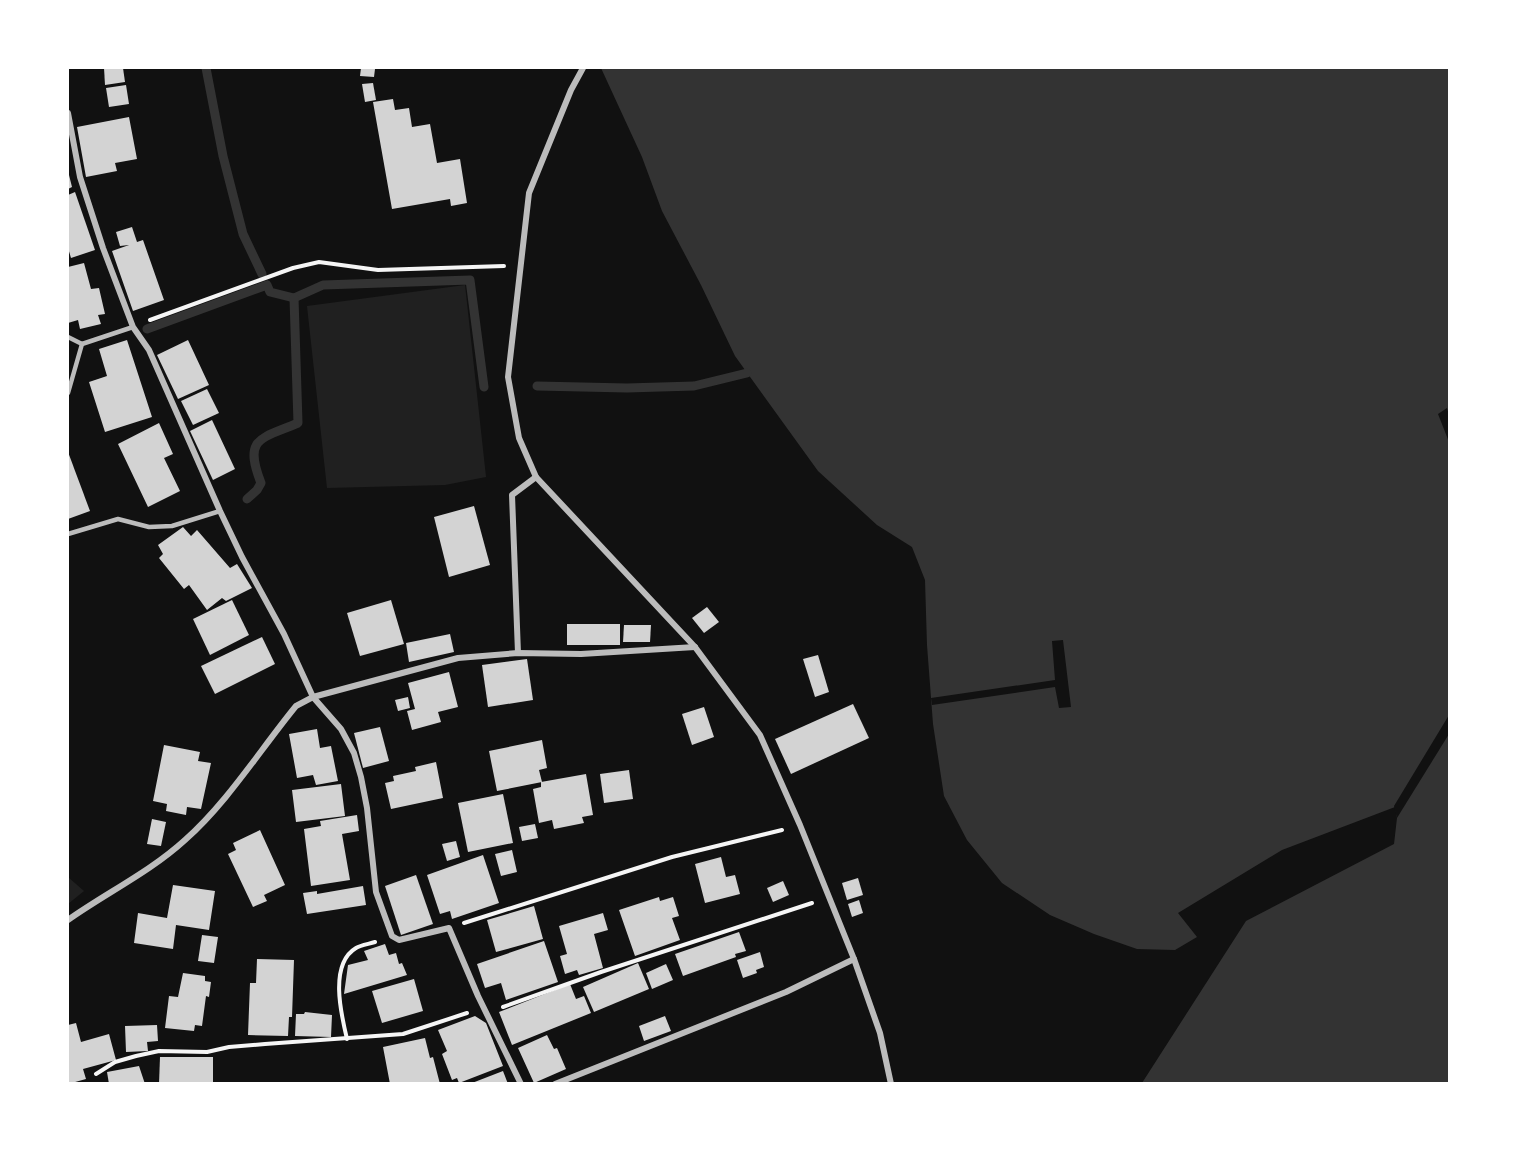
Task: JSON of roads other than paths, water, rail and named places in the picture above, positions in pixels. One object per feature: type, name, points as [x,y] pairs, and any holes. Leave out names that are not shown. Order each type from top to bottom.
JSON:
[{"type":"street","points":[[583,68],[571,90],[530,193],[508,377],[519,438],[536,477],[695,647],[760,735],[800,825],[854,959],[880,1033],[891,1083]]},
{"type":"street","points":[[68,113],[80,177],[103,248],[133,327],[148,350],[220,511],[284,634],[313,697],[340,729],[354,753],[367,808],[376,892],[392,936],[399,940],[449,928],[478,996],[521,1083]]},
{"type":"street","points":[[518,653],[512,495],[536,477]]},
{"type":"street","points":[[68,920],[137,876],[185,840],[224,798],[296,706],[313,697],[458,658],[518,653],[581,654],[695,647]]},
{"type":"street","points":[[555,1083],[786,992],[854,959]]},
{"type":"lane","points":[[68,337],[82,344],[133,327]]},
{"type":"lane","points":[[68,393],[82,344]]},
{"type":"lane","points":[[68,534],[118,519],[148,527],[172,526],[220,511]]},
{"type":"waterway","points":[[206,68],[223,156],[243,234],[262,274]]},
{"type":"waterway","points":[[147,329],[267,285],[270,292],[294,298],[323,285],[470,280],[484,387]]},
{"type":"waterway","points":[[247,499],[261,483],[254,456],[259,442],[265,437],[298,423],[294,298]]},
{"type":"waterway","points":[[537,386],[627,388],[694,386],[747,373]]}]
